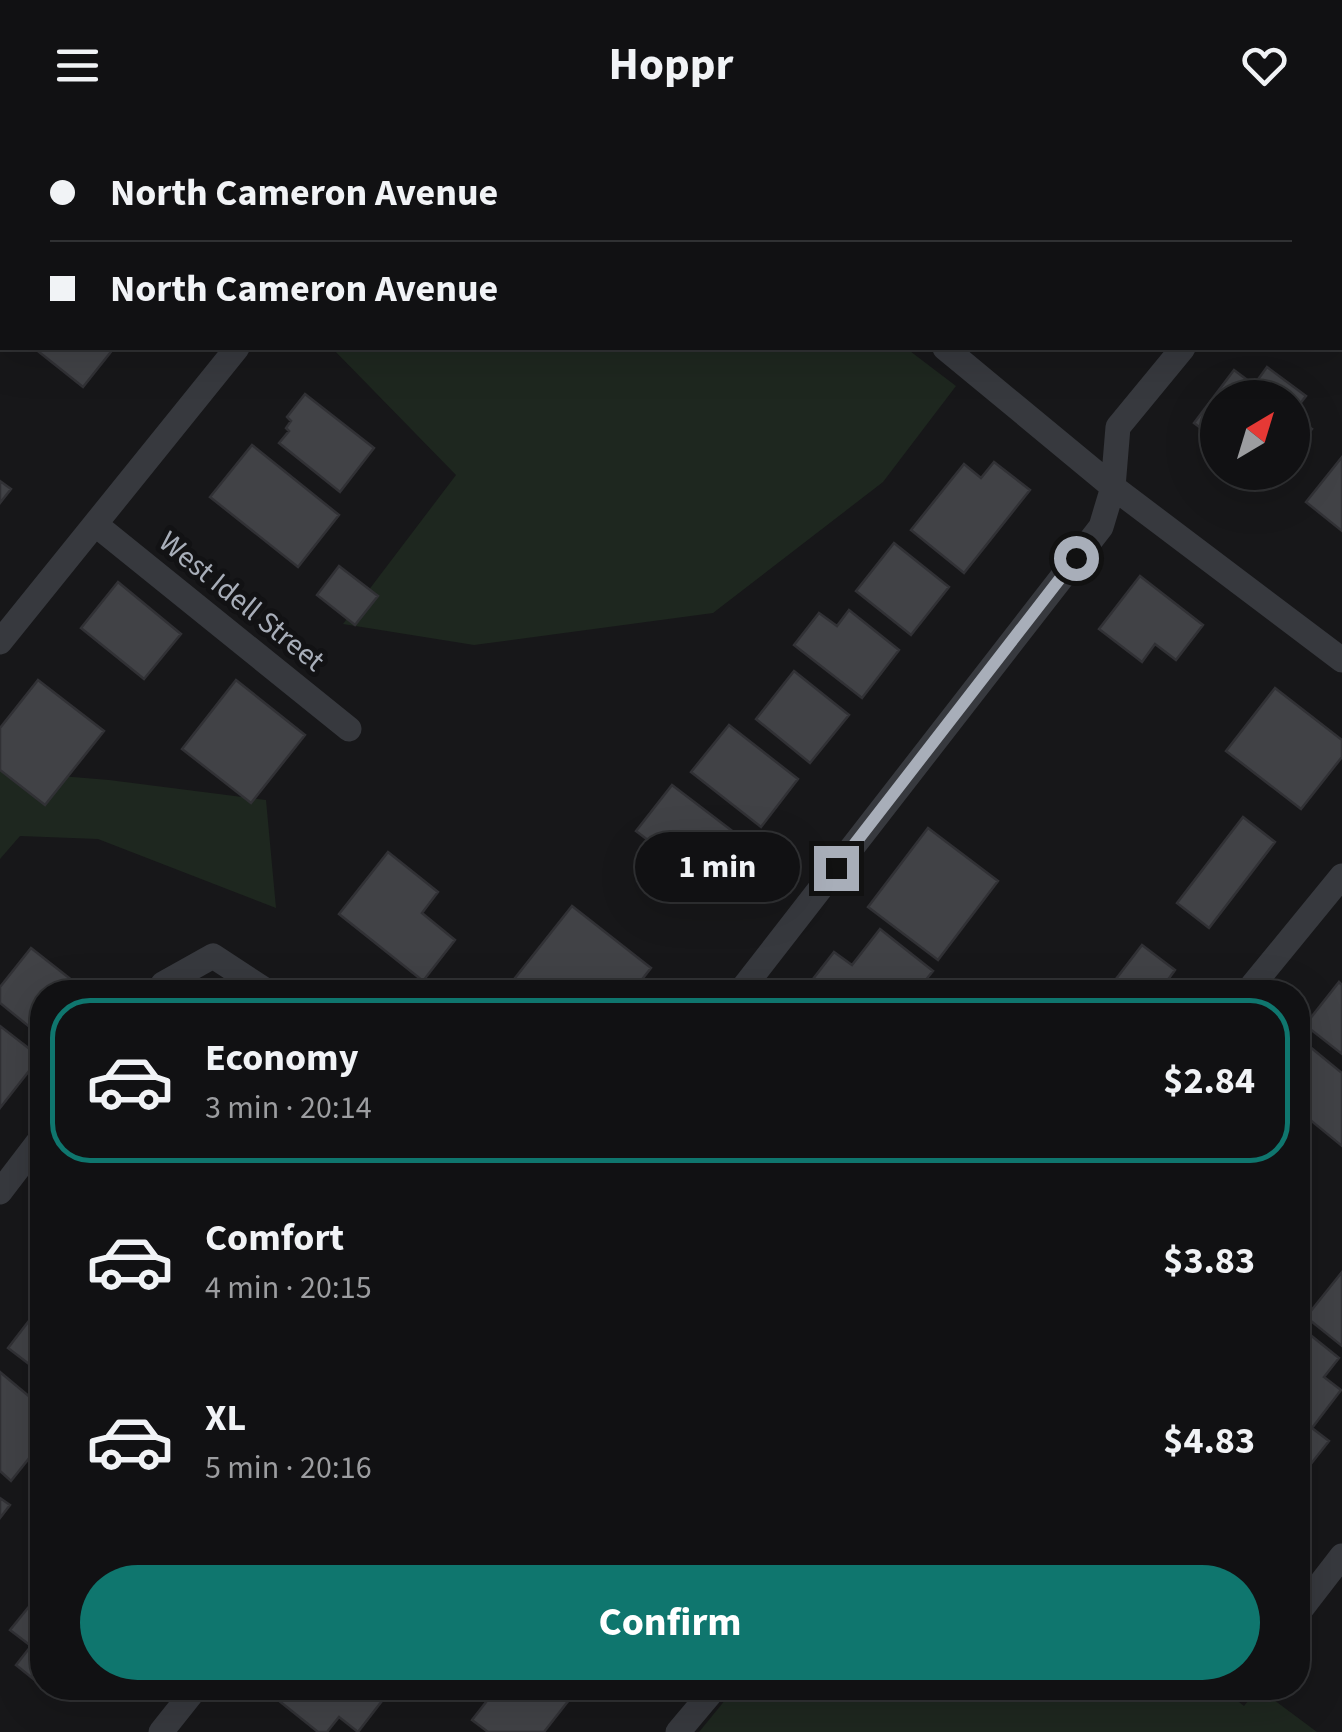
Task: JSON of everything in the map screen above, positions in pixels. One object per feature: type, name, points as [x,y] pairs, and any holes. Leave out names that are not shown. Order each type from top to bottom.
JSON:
[{"type":"street","points":[[0,642],[235,350]]},
{"type":"street","points":[[947,350],[1113,487],[1342,660]]},
{"type":"street","points":[[749,980],[1100,526],[1113,487],[1118,427],[1182,350]]},
{"type":"street","name":"West Idell Street","points":[[95,524],[349,729]]},
{"type":"street","points":[[1257,980],[1342,876]]},
{"type":"street","points":[[170,980],[213,956],[250,980]]},
{"type":"street","points":[[0,1192],[30,1153]]},
{"type":"street","points":[[1310,1597],[1342,1556]]},
{"type":"street","points":[[161,1732],[186,1700]]},
{"type":"street","points":[[678,1732],[704,1700]]},
{"type":"shaded area","points":[[334,350],[909,350],[956,386],[883,482],[713,613],[474,645],[343,624],[456,475]]},
{"type":"shaded area","points":[[0,771],[266,800],[276,908],[98,839],[20,836],[0,859]]},
{"type":"shaded area","points":[[725,1700],[1236,1700],[1244,1706],[1249,1700],[1274,1700],[1317,1732],[699,1732]]},
{"type":"building","points":[[37,350],[112,350],[83,387]]},
{"type":"building","points":[[1267,367],[1284,380],[1258,380]]},
{"type":"building","points":[[1234,370],[1247,380],[1226,380]]},
{"type":"building","points":[[305,394],[374,448],[340,492],[279,443],[289,431],[286,428],[291,421],[287,417]]},
{"type":"building","points":[[252,445],[339,515],[298,567],[210,497]]},
{"type":"building","points":[[1342,457],[1342,531],[1306,502]]},
{"type":"building","points":[[994,462],[1030,490],[964,573],[911,530],[964,464],[981,478]]},
{"type":"building","points":[[0,481],[11,489],[0,503]]},
{"type":"building","points":[[894,543],[949,587],[911,635],[856,591]]},
{"type":"building","points":[[339,566],[378,596],[355,625],[317,595]]},
{"type":"building","points":[[1140,576],[1203,625],[1176,660],[1155,644],[1142,662],[1099,629]]},
{"type":"building","points":[[118,582],[181,634],[144,679],[81,628]]},
{"type":"building","points":[[849,610],[899,650],[862,698],[794,645],[819,613],[837,626]]},
{"type":"building","points":[[794,671],[849,715],[810,763],[756,719]]},
{"type":"building","points":[[38,680],[104,731],[45,805],[0,770],[0,728]]},
{"type":"building","points":[[236,680],[305,735],[251,803],[182,749]]},
{"type":"building","points":[[1275,688],[1342,740],[1342,757],[1301,809],[1226,751]]},
{"type":"building","points":[[729,725],[798,779],[761,827],[691,772]]},
{"type":"building","points":[[672,785],[748,843],[712,889],[636,831]]},
{"type":"building","points":[[1243,817],[1275,842],[1209,928],[1177,903]]},
{"type":"building","points":[[928,828],[998,881],[938,960],[868,907]]},
{"type":"building","points":[[388,852],[438,892],[422,913],[455,940],[422,980],[339,914]]},
{"type":"building","points":[[572,906],[651,968],[642,980],[515,978]]},
{"type":"building","points":[[880,929],[933,971],[926,980],[812,980],[834,952],[852,965]]},
{"type":"building","points":[[1142,945],[1175,970],[1168,980],[1115,980]]},
{"type":"building","points":[[31,948],[72,980],[30,980],[30,1027],[0,1003],[0,987]]},
{"type":"building","points":[[1339,982],[1342,1054],[1310,1029],[1310,1019]]},
{"type":"building","points":[[0,1026],[30,1049],[30,1070],[0,1108]]},
{"type":"building","points":[[1310,1047],[1342,1073],[1342,1146],[1310,1120]]},
{"type":"building","points":[[1342,1272],[1342,1346],[1310,1320],[1310,1312]]},
{"type":"building","points":[[30,1320],[30,1365],[8,1348]]},
{"type":"building","points":[[1310,1335],[1339,1358],[1324,1377],[1341,1390],[1312,1428],[1329,1441],[1310,1465]]},
{"type":"building","points":[[0,1372],[30,1397],[30,1457],[11,1481],[0,1471]]},
{"type":"building","points":[[0,1498],[10,1505],[0,1518]]},
{"type":"building","points":[[30,1605],[30,1645],[10,1630]]},
{"type":"building","points":[[30,1647],[30,1676],[16,1665]]},
{"type":"building","points":[[278,1700],[383,1700],[358,1732],[339,1717],[327,1732],[318,1732]]},
{"type":"building","points":[[488,1700],[569,1700],[544,1732],[488,1732],[472,1720]]},
{"type":"route","points":[[836,868],[1076,558]]}]
